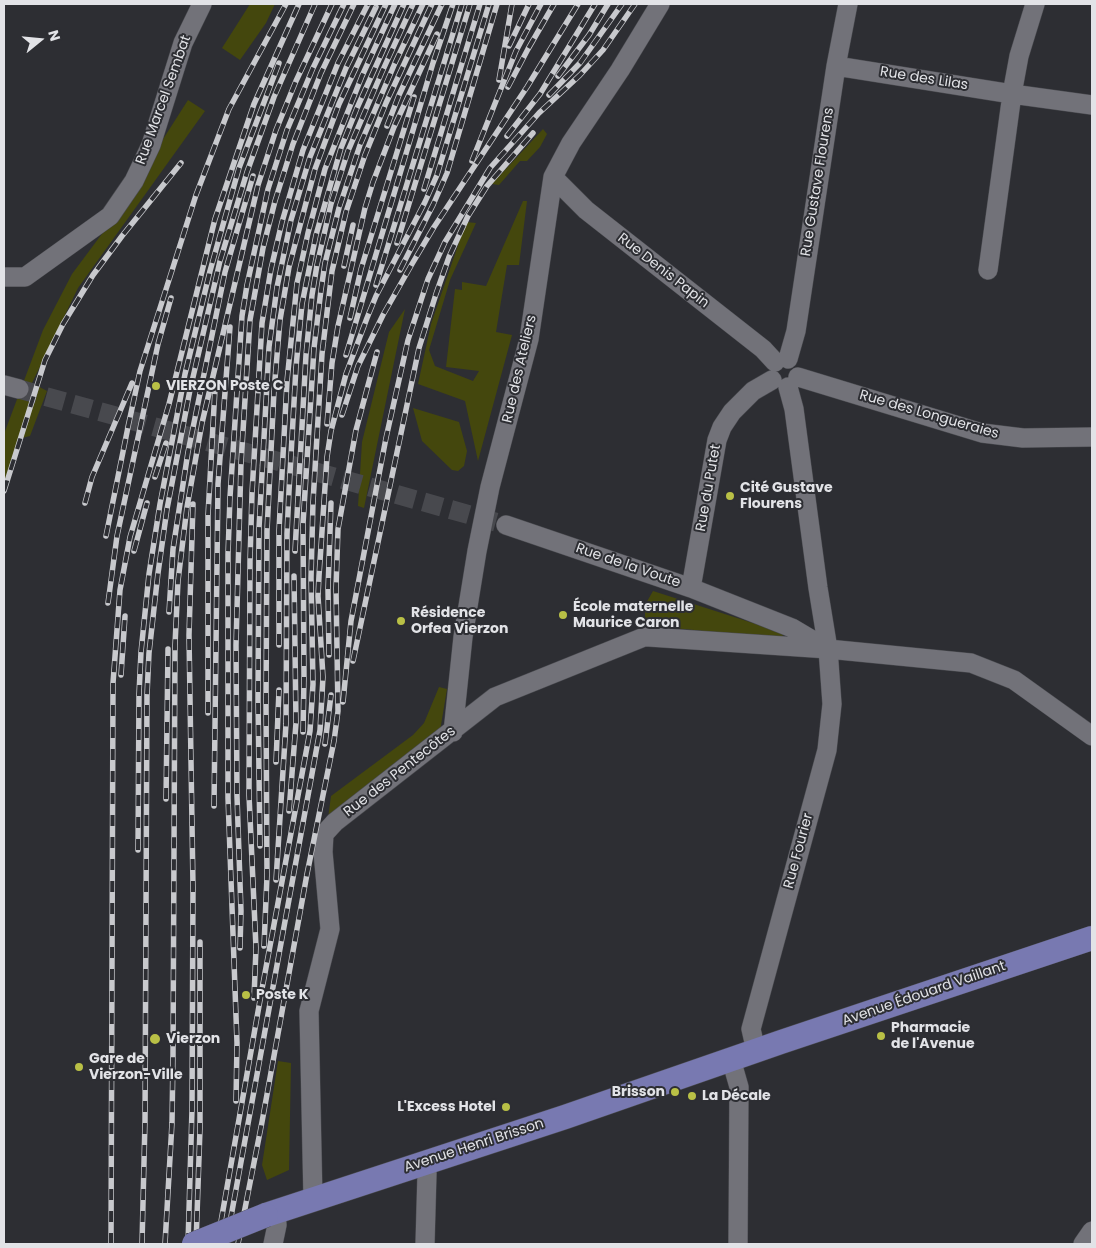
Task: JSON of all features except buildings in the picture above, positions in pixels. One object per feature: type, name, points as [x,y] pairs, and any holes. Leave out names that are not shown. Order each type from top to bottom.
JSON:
[{"type":"main road","name":"Avenue Édouard Vaillant","points":[[756,1051],[1092,938]]},
{"type":"main road","name":"Avenue Henri Brisson","points":[[194,1244],[271,1213],[756,1051]]},
{"type":"street","name":"Rue Marcel Sembat","points":[[4,277],[25,276],[110,216],[134,182],[150,144],[183,43],[202,4]]},
{"type":"street","name":"Rue des Ateliers","points":[[452,732],[463,637],[478,551],[490,487],[529,339],[553,177],[571,143],[620,70],[660,4]]},
{"type":"street","name":"Rue Gustave Flourens","points":[[785,373],[796,330],[836,66],[848,4]]},
{"type":"street","points":[[988,270],[1012,94],[1019,56],[1034,4]]},
{"type":"street","name":"Rue des Lilas","points":[[836,66],[1092,105]]},
{"type":"street","name":"Rue Denis Papin","points":[[553,177],[586,210],[763,349],[785,373]]},
{"type":"street","points":[[785,373],[794,409],[828,649]]},
{"type":"street","name":"Rue des Longueraies","points":[[785,373],[982,432],[1016,438],[1092,437]]},
{"type":"street","name":"Rue du Putet","points":[[692,588],[717,440],[722,426],[732,412],[753,391],[785,373]]},
{"type":"street","name":"Rue de la Voute","points":[[506,525],[692,588],[792,628],[828,649]]},
{"type":"street","name":"Rue des Pentecôtes","points":[[314,1200],[309,1011],[330,929],[323,852],[324,834],[335,822],[495,697],[644,637],[828,649],[971,663],[1014,680],[1092,736]]},
{"type":"street","name":"Rue Fourier","points":[[756,1051],[751,1029],[827,750],[832,704],[828,649]]},
{"type":"street","points":[[732,1059],[739,1087],[738,1244]]},
{"type":"street","points":[[424,1163],[427,1173],[425,1244]]},
{"type":"street","points":[[271,1213],[277,1225],[273,1244]]},
{"type":"street","points":[[1083,1244],[1092,1231]]},
{"type":"shaded area","points":[[250,4],[275,4],[266,23],[240,60],[222,48]]},
{"type":"shaded area","points":[[188,100],[205,111],[78,288],[32,383],[47,391],[30,436],[22,438],[4,488],[4,434],[43,330],[72,274],[107,227]]},
{"type":"shaded area","points":[[543,129],[547,134],[540,147],[527,161],[520,161],[499,185],[492,184]]},
{"type":"shaded area","points":[[523,201],[527,201],[519,265],[507,265],[496,332],[512,335],[478,461],[465,401],[418,384],[431,324],[466,222],[476,223],[450,280],[429,350],[435,366],[473,381],[479,371],[446,367],[455,289],[462,290],[462,282],[486,286]]},
{"type":"shaded area","points":[[405,309],[364,508],[358,506],[362,442],[389,332]]},
{"type":"shaded area","points":[[413,408],[459,422],[467,451],[464,466],[458,471],[452,470],[422,441]]},
{"type":"shaded area","points":[[653,591],[784,633],[781,639],[645,625],[645,605]]},
{"type":"shaded area","points":[[439,687],[447,689],[440,731],[328,818],[331,796],[413,735],[424,723]]},
{"type":"shaded area","points":[[278,1061],[291,1063],[289,1170],[267,1180],[262,1165]]},
{"type":"tunnel","points":[[19,389],[506,525]]},
{"type":"railway","points":[[106,536],[140,371],[196,195],[229,109],[286,4]]},
{"type":"railway","points":[[111,1244],[113,683],[120,590],[130,537],[169,404],[215,219],[254,104],[299,4]]},
{"type":"railway","points":[[142,1244],[145,1121],[147,695],[149,653],[158,573],[167,509],[190,390],[220,261],[247,172],[274,97],[315,4]]},
{"type":"railway","points":[[165,1244],[172,1123],[175,645],[178,581],[187,507],[202,423],[258,185],[276,130],[296,81],[332,4]]},
{"type":"railway","points":[[236,1101],[237,1043],[228,798],[228,554],[242,316],[268,189],[287,130],[313,68],[344,4]]},
{"type":"railway","points":[[240,948],[236,645],[241,463],[250,320],[263,248],[293,144],[321,73],[354,4]]},
{"type":"railway","points":[[254,998],[256,948],[249,795],[250,561],[262,323],[271,269],[282,222],[303,150],[338,63],[368,4]]},
{"type":"railway","points":[[264,946],[267,876],[267,531],[274,391],[280,320],[289,267],[315,169],[339,104],[386,4]]},
{"type":"railway","points":[[279,645],[279,530],[287,381],[297,283],[325,169],[362,76],[395,4]]},
{"type":"railway","points":[[276,880],[286,724],[287,534],[296,367],[302,304],[316,235],[341,148],[404,4]]},
{"type":"railway","points":[[295,551],[306,355],[317,265],[331,204],[348,151],[413,4]]},
{"type":"railway","points":[[303,732],[303,524],[314,348],[325,263],[339,208],[360,145],[423,4]]},
{"type":"railway","points":[[217,1244],[310,731],[313,684],[311,578],[313,502],[322,354],[332,271],[346,212],[365,155],[386,103],[432,4]]},
{"type":"railway","points":[[387,126],[399,95],[442,4]]},
{"type":"railway","points":[[346,355],[433,63],[453,4]]},
{"type":"railway","points":[[376,285],[462,4]]},
{"type":"railway","points":[[397,243],[470,4]]},
{"type":"railway","points":[[424,189],[480,4]]},
{"type":"railway","points":[[226,1244],[320,730],[323,677],[318,596],[327,457],[331,431],[346,374],[376,296],[437,175],[489,4]]},
{"type":"railway","points":[[400,270],[447,173],[497,4]]},
{"type":"railway","points":[[499,80],[512,4]]},
{"type":"railway","points":[[509,46],[529,4]]},
{"type":"railway","points":[[472,161],[516,51],[541,4]]},
{"type":"railway","points":[[508,87],[554,4]]},
{"type":"railway","points":[[342,415],[358,366],[383,315],[412,264],[434,227],[527,87],[578,4]]},
{"type":"railway","points":[[507,136],[540,94],[595,4]]},
{"type":"railway","points":[[558,76],[589,35],[608,4]]},
{"type":"railway","points":[[549,95],[580,63],[622,4]]},
{"type":"railway","points":[[343,702],[351,621],[386,438],[408,340],[428,279],[445,242],[490,168],[539,113],[580,75],[603,50],[635,4]]},
{"type":"railway","points":[[260,846],[258,700],[259,528],[269,347],[277,287],[291,220],[310,157],[346,68],[376,7]]},
{"type":"railway","points":[[327,424],[332,363],[338,326],[365,208],[394,127],[437,34]]},
{"type":"railway","points":[[138,850],[141,652],[149,574],[160,504],[185,374],[210,271],[239,168],[279,63]]},
{"type":"railway","points":[[350,318],[361,269],[414,97]]},
{"type":"railway","points":[[353,661],[419,348],[436,294],[449,257],[468,216],[487,186],[533,133]]},
{"type":"railway","points":[[4,491],[45,360],[63,324],[93,275],[181,163]]},
{"type":"railway","points":[[169,612],[173,549],[188,452],[225,272],[253,176]]},
{"type":"railway","points":[[344,266],[353,225]]},
{"type":"railway","points":[[108,603],[117,536],[158,344],[171,298]]},
{"type":"railway","points":[[214,806],[218,484],[230,327]]},
{"type":"railway","points":[[238,1244],[307,874],[334,741],[338,711],[336,588],[338,529],[356,430],[377,352]]},
{"type":"railway","points":[[85,503],[92,477],[132,383]]},
{"type":"railway","points":[[208,713],[208,515],[215,389]]},
{"type":"railway","points":[[155,477],[166,443]]},
{"type":"railway","points":[[134,551],[147,503]]},
{"type":"railway","points":[[329,655],[328,589],[331,503]]},
{"type":"railway","points":[[188,1244],[192,1109],[193,887],[189,635],[193,504]]},
{"type":"railway","points":[[289,811],[296,723],[294,576]]},
{"type":"railway","points":[[121,675],[125,616]]},
{"type":"railway","points":[[166,799],[168,649]]},
{"type":"railway","points":[[276,762],[279,690]]},
{"type":"railway","points":[[325,744],[331,695]]},
{"type":"railway","points":[[196,1244],[200,1129],[200,942]]},
{"type":"place","name":"VIERZON Poste C","points":[[156,386]]},
{"type":"place","name":"Cité Gustave Flourens","points":[[730,496]]},
{"type":"place","name":"École maternelle Maurice Caron","points":[[563,615]]},
{"type":"place","name":"Résidence Orfea Vierzon","points":[[401,621]]},
{"type":"place","name":"Poste K","points":[[246,995]]},
{"type":"place","name":"Pharmacie de l'Avenue","points":[[881,1036]]},
{"type":"place","name":"Vierzon","points":[[155,1039]]},
{"type":"place","name":"Gare de Vierzon-Ville","points":[[79,1067]]},
{"type":"place","name":"Brisson","points":[[675,1092]]},
{"type":"place","name":"La Décale","points":[[692,1096]]},
{"type":"place","name":"L'Excess Hotel","points":[[506,1107]]}]
